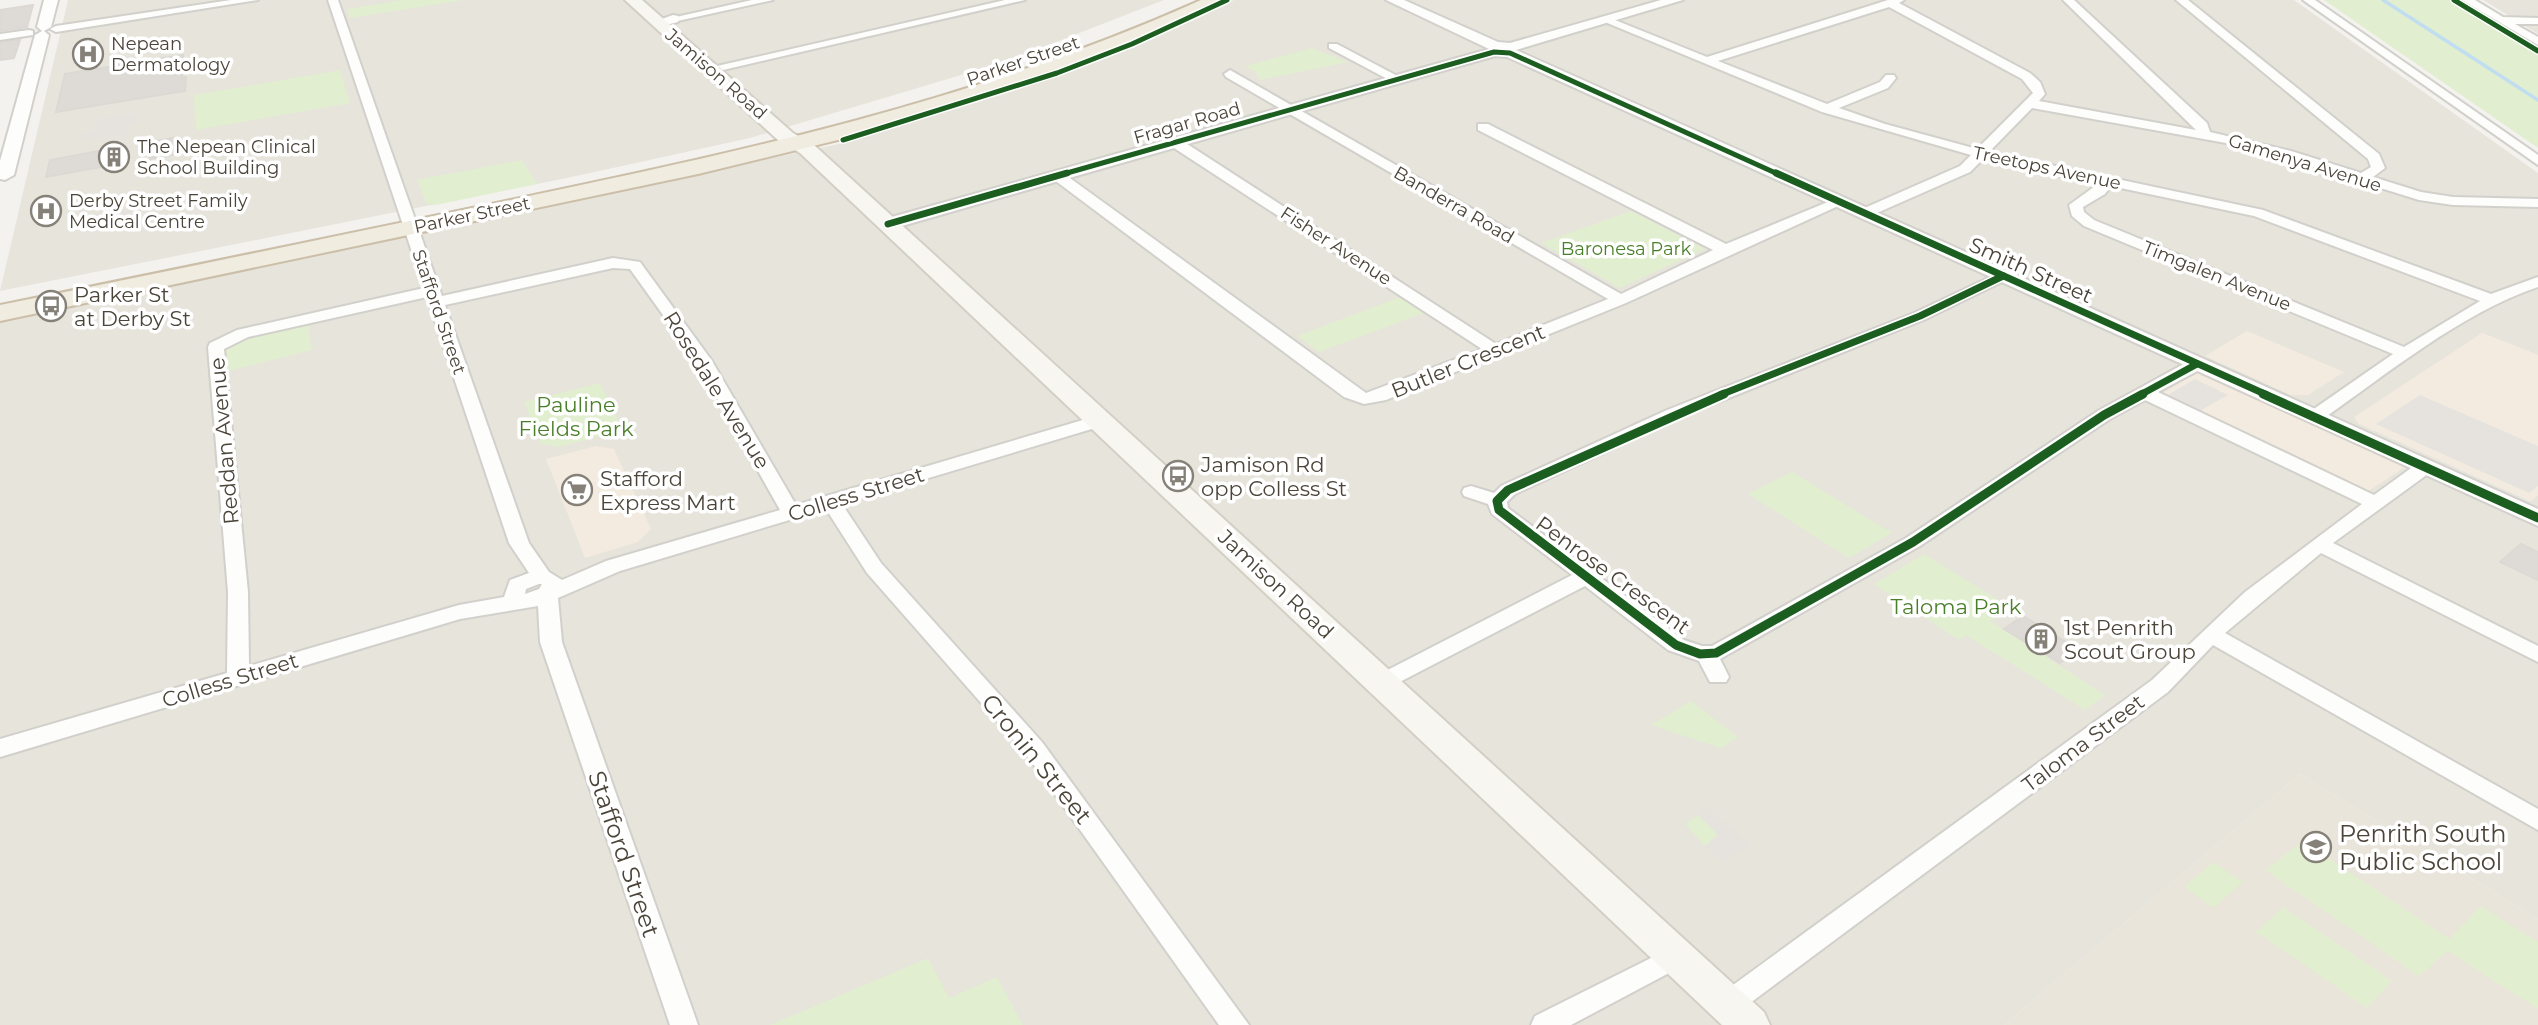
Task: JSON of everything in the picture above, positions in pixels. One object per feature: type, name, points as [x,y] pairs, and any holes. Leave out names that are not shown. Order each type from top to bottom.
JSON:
[{"type":"highway","name":"Parker Street","points":[[797,137],[1027,67],[1188,0]]},
{"type":"highway","name":"Parker Street","points":[[0,313],[797,137],[1021,80],[1115,45],[1216,0]]},
{"type":"highway","name":"Parker Street","points":[[0,300],[408,223]]},
{"type":"main road","name":"Jamison Road","points":[[633,0],[665,21],[797,137],[1739,1014]]},
{"type":"main road","name":"Jamison Road","points":[[652,0],[665,21]]},
{"type":"street","points":[[1,181],[51,0]]},
{"type":"street","points":[[0,37],[253,0]]},
{"type":"street","name":"Stafford Street","points":[[333,0],[519,543],[545,586],[551,642],[684,1025]]},
{"type":"street","points":[[665,21],[768,0]]},
{"type":"street","points":[[717,67],[1020,0]]},
{"type":"street","name":"Smith Street","points":[[1393,0],[2538,519]]},
{"type":"street","name":"Fragar Road","points":[[888,224],[1676,0]]},
{"type":"street","points":[[2068,0],[2202,126],[2204,134]]},
{"type":"street","points":[[2180,0],[2374,157],[2378,168],[2361,179]]},
{"type":"street","points":[[2308,0],[2538,161]]},
{"type":"street","points":[[2467,0],[2538,43]]},
{"type":"street","points":[[1706,61],[1894,1],[2031,79],[2039,91],[2032,104],[1960,172],[1865,213]]},
{"type":"street","name":"Treetops Avenue","points":[[1606,20],[1826,109],[1981,154],[2258,214],[2492,300]]},
{"type":"street","points":[[2501,20],[2538,21]]},
{"type":"street","points":[[1333,47],[1397,79]]},
{"type":"street","name":"Banderra Road","points":[[1230,74],[1620,300]]},
{"type":"street","points":[[1826,109],[1884,85],[1890,78]]},
{"type":"street","name":"Gamenya Avenue","points":[[2032,104],[2204,134],[2277,151],[2398,191],[2442,200],[2538,203]]},
{"type":"street","points":[[1483,127],[1725,250]]},
{"type":"street","name":"Fisher Avenue","points":[[1176,143],[1495,350]]},
{"type":"street","name":"Butler Crescent","points":[[1058,176],[1354,396],[1364,398],[1380,396],[1620,300],[1725,250],[1840,202]]},
{"type":"street","name":"Timgalen Avenue","points":[[2107,182],[2100,191],[2076,205],[2077,213],[2089,223],[2406,353]]},
{"type":"street","name":"Rosedale Avenue","points":[[434,297],[613,263],[635,265],[704,361],[791,513]]},
{"type":"street","points":[[1471,492],[1497,501],[1508,491],[1674,414],[1920,316],[2003,276]]},
{"type":"street","points":[[2314,417],[2406,353],[2492,300],[2510,290],[2538,282]]},
{"type":"street","name":"Reddan Avenue","points":[[239,677],[238,592],[216,347],[225,339],[243,333],[434,297]]},
{"type":"street","name":"Penrose Crescent","points":[[1497,501],[1499,510],[1507,519],[1676,645],[1707,655],[1725,650],[1913,541],[2104,415],[2196,364]]},
{"type":"street","points":[[2145,393],[2376,503]]},
{"type":"street","name":"Colless Street","points":[[0,748],[1099,421]]},
{"type":"street","name":"Taloma Street","points":[[1739,1014],[2160,686],[2192,650],[2319,544],[2425,467]]},
{"type":"street","name":"Cronin Street","points":[[830,501],[874,568],[1034,748],[1235,1025]]},
{"type":"street","name":"Stafford Street","points":[[519,543],[520,594],[551,642]]},
{"type":"street","points":[[2319,544],[2538,655]]},
{"type":"street","name":"Penrose Crescent","points":[[1382,682],[1585,577]]},
{"type":"street","points":[[2211,634],[2538,821]]},
{"type":"street","name":"Penrose Crescent","points":[[1707,655],[1718,677]]},
{"type":"street","points":[[1545,1025],[1676,956]]},
{"type":"shaded area","points":[[68,0],[1164,0],[1008,61],[750,138],[567,178],[0,291]]},
{"type":"shaded area","points":[[1234,0],[2294,0],[2538,173],[2538,355],[2482,333],[2358,423],[2530,501],[2538,495],[2538,919],[2300,774],[2004,1025],[0,1025],[0,319],[839,144],[1077,68],[1175,28]]},
{"type":"shaded area","points":[[2483,0],[2538,0],[2538,34],[2506,14]]},
{"type":"shaded area","points":[[138,113],[137,122],[128,124],[126,134],[82,141],[84,132],[95,130],[97,120]]},
{"type":"shaded area","points":[[138,208],[137,223],[83,234],[85,218]]},
{"type":"shaded area","points":[[2247,331],[2344,372],[2308,395],[2291,395],[2205,356]]},
{"type":"shaded area","points":[[2482,333],[2538,355],[2538,495],[2531,501],[2358,423],[2354,417]]},
{"type":"shaded area","points":[[2197,372],[2405,467],[2364,494],[2158,396]]},
{"type":"shaded area","points":[[2195,379],[2228,395],[2198,412],[2165,397]]},
{"type":"shaded area","points":[[2420,395],[2538,446],[2538,486],[2529,493],[2376,424]]},
{"type":"shaded area","points":[[596,446],[614,449],[651,529],[638,542],[585,558],[546,459]]},
{"type":"shaded area","name":"Penrith South Public School","points":[[2300,774],[2538,919],[2538,1025],[2004,1025]]},
{"type":"shaded area","points":[[1705,806],[1749,845],[1724,861],[1705,846],[1719,836],[1695,812]]},
{"type":"green space","points":[[403,0],[464,0],[349,18],[347,9]]},
{"type":"green space","points":[[2324,0],[2453,0],[2538,51],[2538,148]]},
{"type":"green space","points":[[1312,48],[1348,62],[1260,80],[1255,72],[1245,66]]},
{"type":"green space","points":[[340,70],[350,103],[196,130],[194,95]]},
{"type":"green space","points":[[522,160],[537,184],[436,205],[426,203],[417,180]]},
{"type":"green space","name":"Baronesa Park","points":[[1631,211],[1705,249],[1620,288],[1541,243]]},
{"type":"green space","points":[[1400,297],[1424,313],[1319,352],[1297,336]]},
{"type":"green space","points":[[307,322],[312,350],[228,371],[225,349],[238,339]]},
{"type":"green space","name":"Pauline Fields Park","points":[[600,383],[623,430],[559,447],[541,444],[524,402]]},
{"type":"green space","points":[[1792,472],[1892,533],[1849,558],[1748,494]]},
{"type":"green space","name":"Taloma Park","points":[[1924,554],[2010,607],[1990,621],[2105,695],[2085,710],[1966,635],[1959,640],[1874,584]]},
{"type":"green space","points":[[1691,701],[1738,737],[1721,748],[1651,725]]},
{"type":"green space","points":[[1698,815],[1719,834],[1705,846],[1685,824]]},
{"type":"green space","points":[[2303,841],[2449,939],[2481,906],[2538,942],[2538,1009],[2448,951],[2419,976],[2265,870]]},
{"type":"green space","points":[[2213,862],[2243,882],[2213,908],[2184,887]]},
{"type":"green space","points":[[2283,907],[2392,981],[2367,1008],[2256,932]]},
{"type":"green space","points":[[928,958],[949,998],[997,977],[1023,1025],[770,1025]]},
{"type":"building","points":[[33,5],[27,27],[0,31],[0,10]]},
{"type":"building","points":[[20,40],[14,58],[0,60],[0,42]]},
{"type":"building","points":[[183,55],[182,77],[186,77],[185,91],[56,112],[65,74]]},
{"type":"building","points":[[178,137],[177,154],[150,159],[151,142]]},
{"type":"building","points":[[120,147],[118,164],[46,177],[50,160]]},
{"type":"building","points":[[2521,544],[2538,552],[2538,580],[2500,562]]},
{"type":"building","name":"1st Penrith Scout Group","points":[[2023,616],[2079,650],[2060,663],[2004,629]]},
{"type":"waterway","points":[[2383,0],[2538,100]]},
{"type":"cycle path","points":[[843,140],[1057,73],[1132,44],[1227,0]]},
{"type":"cycle path","points":[[2454,0],[2538,51]]},
{"type":"cycle path","points":[[888,224],[1494,52],[1510,53],[2538,518]]},
{"type":"cycle path","points":[[2003,276],[1920,316],[1673,414],[1508,490],[1497,501],[1499,510],[1676,645],[1700,654],[1716,653],[1913,542],[2104,415],[2197,364]]},
{"type":"place","name":"Nepean Dermatology","points":[[88,54]]},
{"type":"place","name":"The Nepean Clinical School Building","points":[[114,157]]},
{"type":"place","name":"Derby Street Family Medical Centre","points":[[46,211]]},
{"type":"place","name":"Parker St at Derby St","points":[[51,306]]},
{"type":"place","name":"Jamison Rd opp Colless St","points":[[1178,476]]},
{"type":"place","name":"Stafford Express Mart","points":[[577,490]]},
{"type":"place","name":"1st Penrith Scout Group","points":[[2041,639]]},
{"type":"place","name":"Penrith South Public School","points":[[2316,847]]}]
